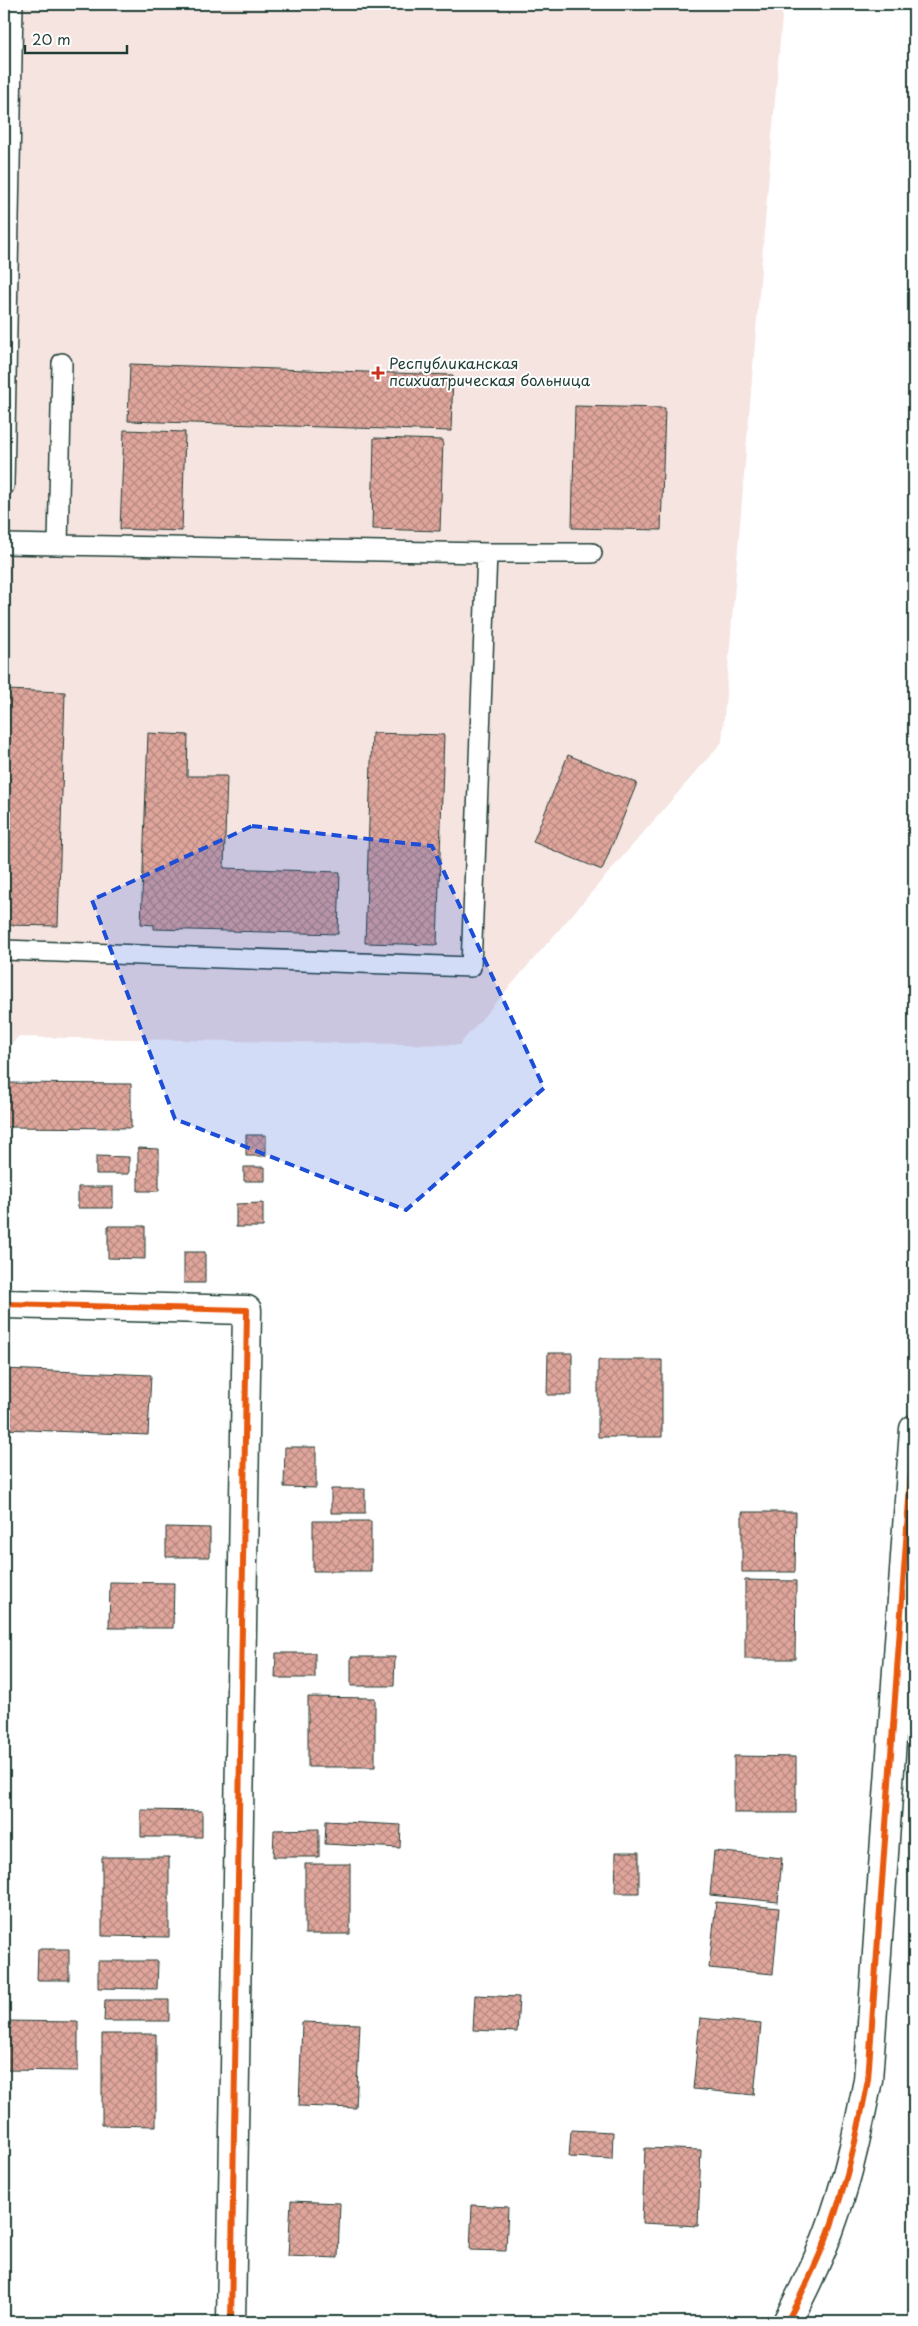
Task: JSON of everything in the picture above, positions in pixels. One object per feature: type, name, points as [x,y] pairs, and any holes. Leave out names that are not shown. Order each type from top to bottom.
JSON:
[{"type":"street","points":[[4,1304],[247,1310],[231,2322]]},
{"type":"street","points":[[787,2322],[835,2215],[857,2138],[868,2080],[914,1429]]},
{"type":"lane","points":[[4,486],[13,4]]},
{"type":"lane","points":[[58,545],[62,363]]},
{"type":"lane","points":[[4,544],[487,553],[592,553]]},
{"type":"lane","points":[[4,950],[471,968],[487,553]]},
{"type":"highlighted area","points":[[252,826],[432,846],[544,1088],[406,1210],[175,1119],[92,900]]},
{"type":"shaded area","name":"Республиканская психиатрическая больница","points":[[4,4],[783,4],[722,742],[459,1045],[18,1037],[4,1052]]},
{"type":"building","points":[[130,364],[453,375],[451,431],[128,421]]},
{"type":"building","points":[[575,406],[665,408],[661,530],[572,528]]},
{"type":"building","points":[[124,430],[185,432],[182,531],[120,529]]},
{"type":"building","points":[[374,438],[443,440],[440,531],[372,529]]},
{"type":"building","points":[[4,690],[65,692],[58,926],[4,925]]},
{"type":"building","points":[[148,733],[188,735],[187,776],[227,776],[224,868],[340,872],[338,934],[154,929],[154,925],[141,924]]},
{"type":"building","points":[[372,733],[444,735],[437,945],[365,943]]},
{"type":"building","points":[[568,755],[637,783],[602,870],[533,842]]},
{"type":"building","points":[[4,1083],[131,1084],[131,1128],[4,1127]]},
{"type":"building","points":[[246,1135],[266,1135],[266,1156],[246,1156]]},
{"type":"building","points":[[138,1148],[159,1149],[159,1191],[138,1191]]},
{"type":"building","points":[[96,1156],[129,1157],[129,1174],[96,1174]]},
{"type":"building","points":[[244,1167],[265,1167],[265,1181],[244,1181]]},
{"type":"building","points":[[78,1187],[113,1187],[113,1208],[78,1208]]},
{"type":"building","points":[[263,1203],[263,1227],[236,1227],[236,1204]]},
{"type":"building","points":[[108,1226],[145,1226],[145,1259],[108,1258]]},
{"type":"building","points":[[184,1252],[205,1252],[205,1283],[184,1283]]},
{"type":"building","points":[[548,1353],[572,1353],[572,1395],[547,1395]]},
{"type":"building","points":[[598,1360],[662,1360],[662,1437],[598,1437]]},
{"type":"building","points":[[4,1369],[151,1375],[148,1435],[4,1429]]},
{"type":"building","points":[[285,1447],[316,1447],[316,1488],[284,1487]]},
{"type":"building","points":[[331,1489],[365,1489],[365,1513],[331,1513]]},
{"type":"building","points":[[742,1512],[796,1512],[795,1572],[742,1572]]},
{"type":"building","points":[[313,1521],[371,1521],[371,1571],[313,1571]]},
{"type":"building","points":[[166,1527],[210,1528],[210,1557],[166,1557]]},
{"type":"building","points":[[745,1580],[796,1581],[795,1659],[745,1659]]},
{"type":"building","points":[[110,1582],[174,1583],[173,1628],[109,1628]]},
{"type":"building","points":[[276,1653],[315,1653],[315,1678],[275,1678]]},
{"type":"building","points":[[351,1657],[395,1657],[394,1686],[351,1686]]},
{"type":"building","points":[[308,1697],[375,1698],[375,1767],[308,1767]]},
{"type":"building","points":[[734,1756],[796,1757],[796,1813],[734,1813]]},
{"type":"building","points":[[141,1810],[202,1811],[202,1837],[141,1837]]},
{"type":"building","points":[[326,1821],[401,1825],[400,1848],[325,1844]]},
{"type":"building","points":[[319,1829],[319,1857],[273,1857],[274,1830]]},
{"type":"building","points":[[714,1851],[782,1858],[778,1902],[710,1895]]},
{"type":"building","points":[[616,1852],[639,1852],[639,1893],[615,1893]]},
{"type":"building","points":[[102,1857],[169,1857],[169,1937],[102,1936]]},
{"type":"building","points":[[305,1864],[350,1864],[350,1934],[305,1934]]},
{"type":"building","points":[[716,1902],[779,1908],[773,1974],[709,1968]]},
{"type":"building","points":[[38,1949],[69,1949],[69,1980],[37,1980]]},
{"type":"building","points":[[98,1961],[158,1961],[157,1989],[98,1988]]},
{"type":"building","points":[[475,1995],[519,1997],[517,2032],[473,2030]]},
{"type":"building","points":[[105,2000],[169,2000],[169,2021],[104,2021]]},
{"type":"building","points":[[700,2018],[761,2024],[754,2095],[693,2089]]},
{"type":"building","points":[[4,2021],[78,2022],[78,2071],[4,2070]]},
{"type":"building","points":[[302,2022],[360,2024],[356,2108],[299,2106]]},
{"type":"building","points":[[102,2034],[156,2034],[156,2126],[102,2125]]},
{"type":"building","points":[[571,2130],[613,2132],[612,2159],[569,2157]]},
{"type":"building","points":[[645,2148],[701,2150],[698,2226],[642,2223]]},
{"type":"building","points":[[291,2201],[340,2203],[338,2258],[288,2256]]},
{"type":"building","points":[[472,2205],[508,2207],[506,2251],[470,2250]]},
{"type":"cycle path","points":[[4,1304],[247,1310],[231,2322]]},
{"type":"cycle path","points":[[787,2322],[813,2269],[835,2214],[850,2164],[868,2080],[914,1429]]},
{"type":"place","name":"Республиканская психиатрическая больница","points":[[378,373]]}]
